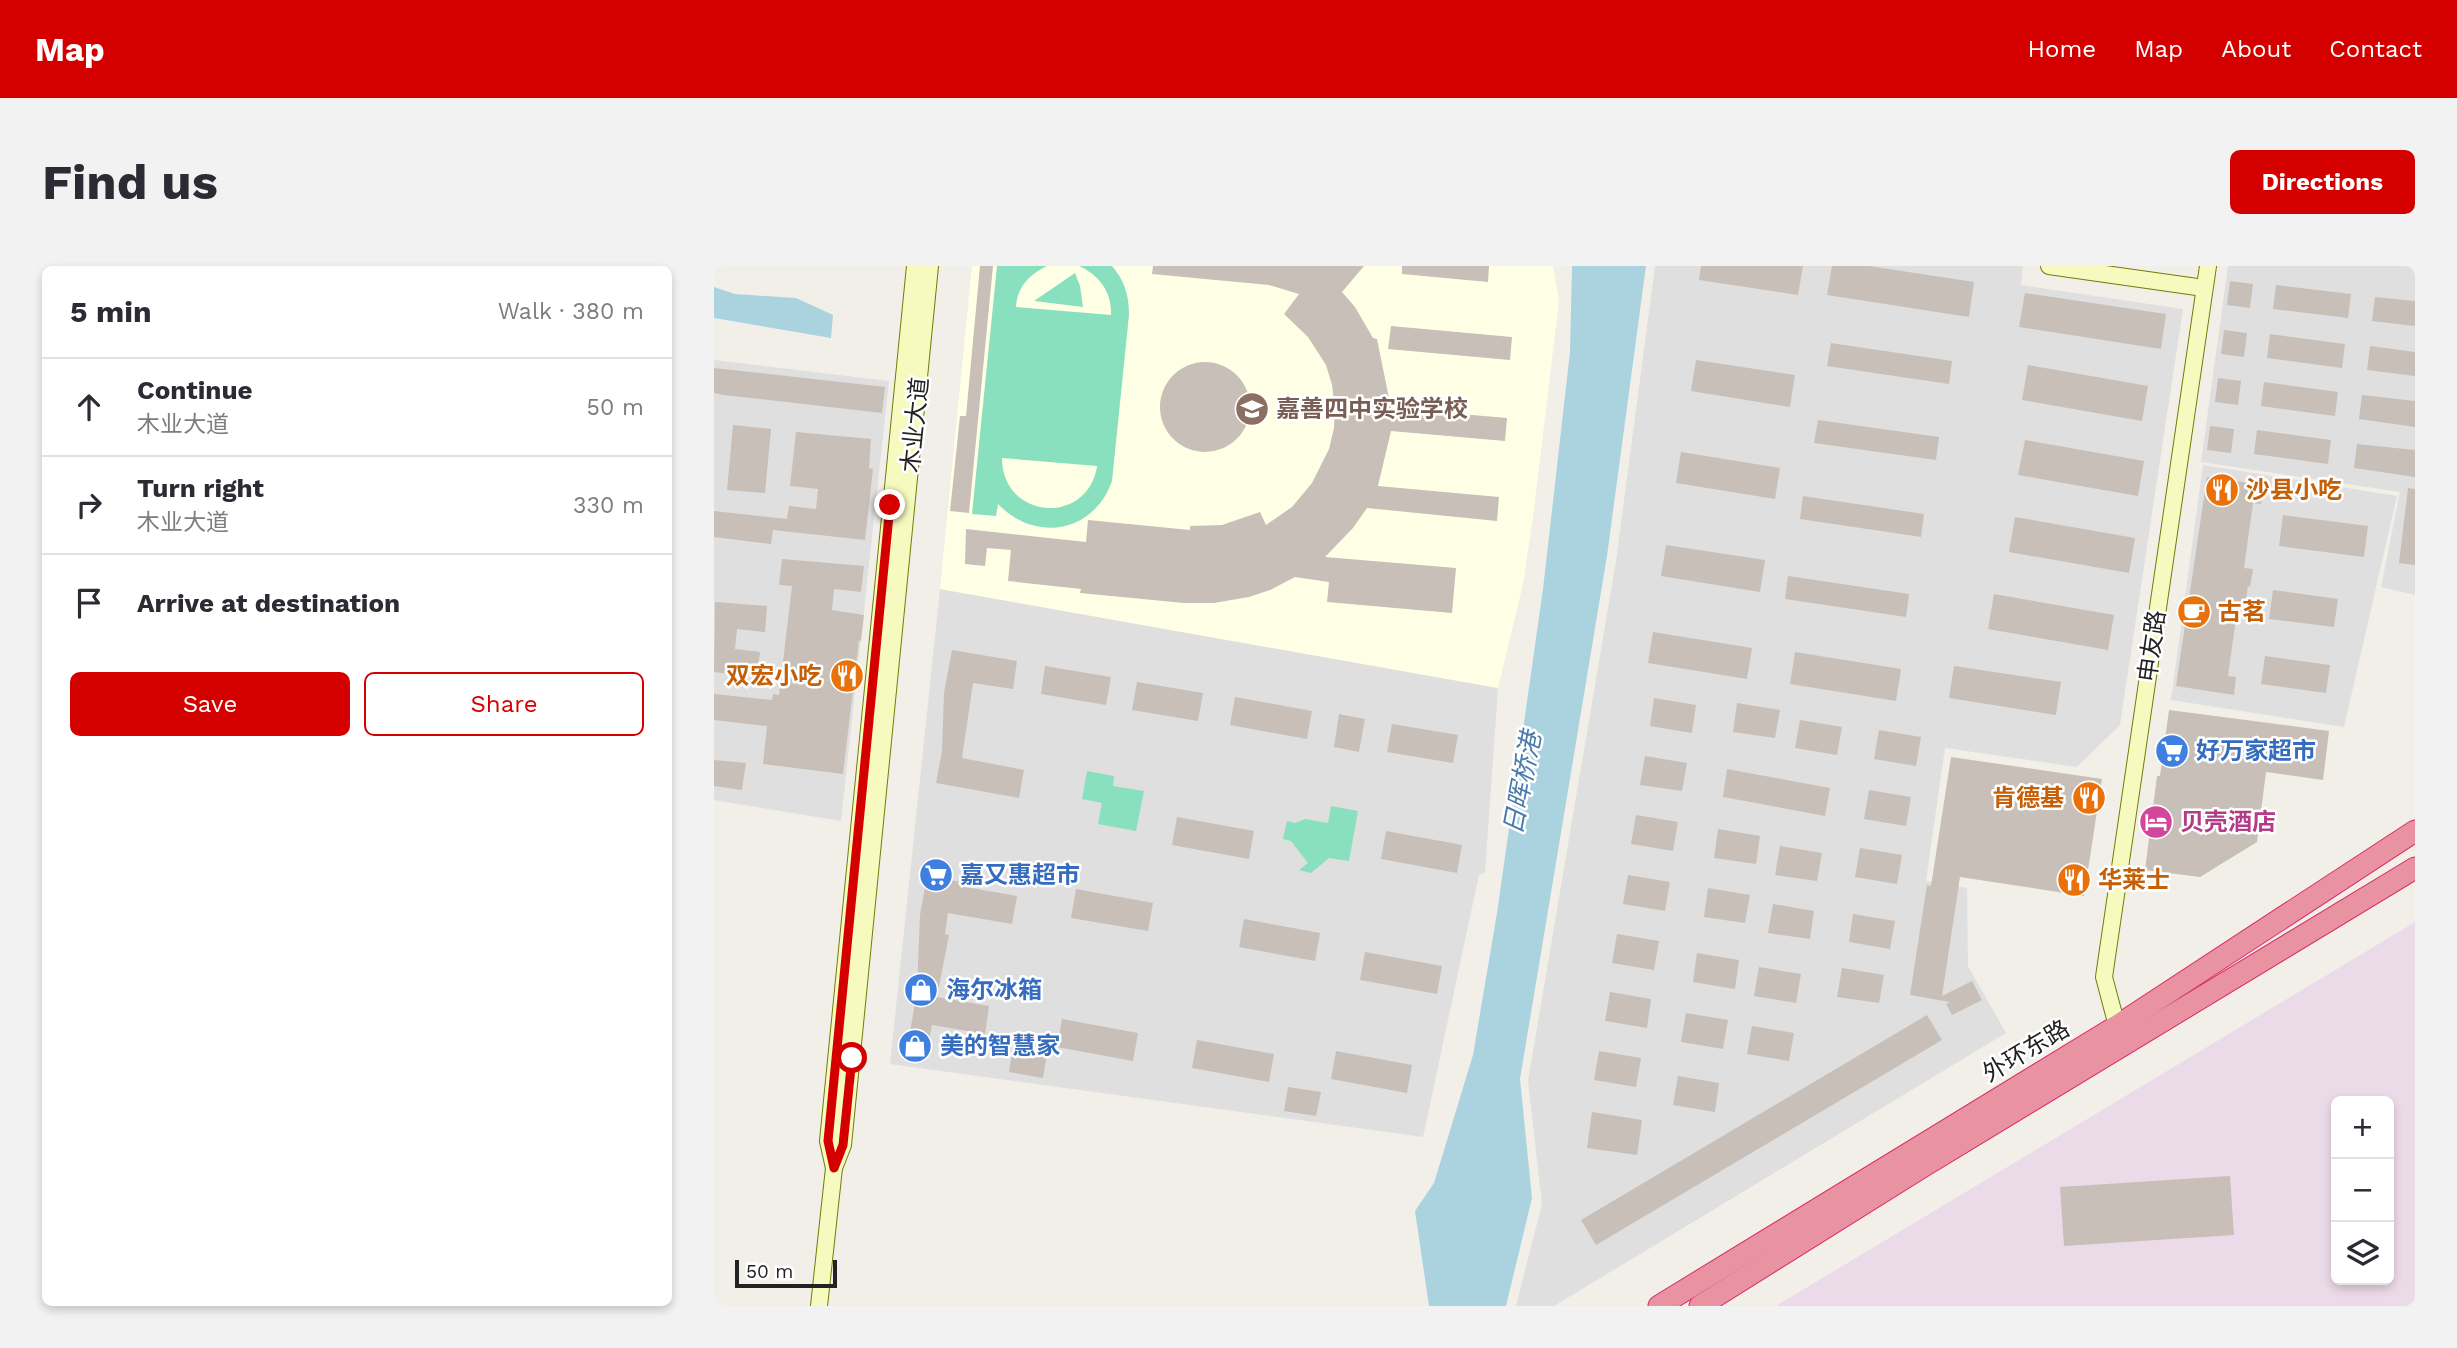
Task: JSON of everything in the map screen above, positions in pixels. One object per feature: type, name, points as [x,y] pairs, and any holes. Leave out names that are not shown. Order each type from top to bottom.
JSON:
[{"type":"highway","name":"外环东路","points":[[1658,1306],[2117,1026],[2415,831]]},
{"type":"highway","name":"外环东路","points":[[1700,1306],[1922,1167],[2415,868]]},
{"type":"main road","name":"木业大道","points":[[834,1168],[828,1141],[915,266]]},
{"type":"main road","name":"木业大道","points":[[819,1306],[834,1168],[843,1145],[930,266]]},
{"type":"main road","points":[[2049,266],[2204,288]]},
{"type":"main road","name":"申友路","points":[[2117,1026],[2104,977],[2208,266]]},
{"type":"shaded area","name":"嘉善四中实验学校","points":[[972,266],[1553,266],[1559,301],[1533,517],[1523,584],[1498,688],[940,589]]},
{"type":"shaded area","points":[[1655,266],[2023,266],[2021,285],[2183,309],[2120,725],[2077,767],[1945,748],[1926,881],[1967,888],[1968,966],[2006,1033],[1554,1306],[1516,1306],[1542,1204],[1528,1081],[1616,561]]},
{"type":"shaded area","points":[[2228,266],[2415,266],[2415,595],[2381,587],[2400,492],[2201,462]]},
{"type":"shaded area","points":[[714,360],[889,381],[841,821],[714,800]]},
{"type":"shaded area","points":[[2203,465],[2397,496],[2344,727],[2171,700]]},
{"type":"shaded area","points":[[940,589],[1498,688],[1485,872],[1479,875],[1423,1137],[890,1064]]},
{"type":"shaded area","points":[[2415,922],[2415,1306],[1776,1306]]},
{"type":"green space","points":[[997,266],[1047,266],[1026,282],[1019,293],[1016,307],[1111,315],[1109,299],[1103,285],[1093,274],[1079,266],[1112,266],[1125,289],[1129,315],[1112,481],[1103,499],[1092,512],[1062,527],[1046,528],[1029,524],[998,504],[996,516],[972,514]],"holes":[[[1002,458],[1097,466],[1090,486],[1078,499],[1062,507],[1045,508],[1029,503],[1015,494],[1006,478]]]},
{"type":"green space","points":[[1075,273],[1083,307],[1034,301]]},
{"type":"green space","points":[[1087,771],[1114,776],[1113,786],[1144,791],[1136,831],[1098,824],[1102,803],[1082,799]]},
{"type":"green space","points":[[1331,806],[1358,811],[1349,861],[1329,858],[1311,873],[1299,870],[1308,863],[1291,841],[1283,839],[1287,821],[1295,823],[1305,819],[1328,823]]},
{"type":"water","name":"日晖桥港","points":[[1572,266],[1646,266],[1607,556],[1520,1079],[1532,1198],[1506,1306],[1429,1306],[1415,1211],[1434,1183],[1473,1055],[1497,913],[1543,589],[1570,352]]},
{"type":"water","points":[[714,287],[735,294],[796,298],[833,315],[831,338],[714,318]]},
{"type":"building","points":[[980,266],[993,266],[969,513],[950,511],[960,416],[966,416]]},
{"type":"building","points":[[1153,266],[1364,266],[1342,292],[1355,307],[1373,338],[1377,339],[1391,408],[1507,418],[1505,441],[1391,431],[1378,486],[1499,497],[1497,521],[1367,508],[1353,528],[1325,557],[1456,568],[1452,613],[1327,602],[1329,582],[1295,577],[1249,597],[1214,603],[1184,603],[1080,593],[1081,589],[1008,581],[1011,550],[987,548],[985,566],[965,564],[966,529],[1086,542],[1088,520],[1190,530],[1190,526],[1222,525],[1260,512],[1266,525],[1292,507],[1312,483],[1329,449],[1335,408],[1326,365],[1308,337],[1284,314],[1299,294],[1269,285],[1152,274]]},
{"type":"building","points":[[1402,266],[1489,266],[1488,282],[1402,274]]},
{"type":"building","points":[[1701,266],[1803,266],[1798,295],[1699,280]]},
{"type":"building","points":[[1832,266],[1869,266],[1974,282],[1969,317],[1827,295]]},
{"type":"building","points":[[2230,281],[2253,284],[2250,308],[2227,305]]},
{"type":"building","points":[[2276,285],[2351,294],[2348,318],[2273,309]]},
{"type":"building","points":[[2025,293],[2166,314],[2161,349],[2019,327]]},
{"type":"building","points":[[2375,297],[2415,301],[2415,326],[2372,321]]},
{"type":"building","points":[[1391,326],[1512,337],[1510,360],[1388,349]]},
{"type":"building","points":[[2224,330],[2247,333],[2244,357],[2221,354]]},
{"type":"building","points":[[2270,334],[2345,344],[2342,368],[2267,358]]},
{"type":"building","points":[[1831,343],[1952,361],[1949,384],[1827,366]]},
{"type":"building","points":[[2370,346],[2415,352],[2415,376],[2367,370]]},
{"type":"building","points":[[1696,360],[1795,375],[1790,407],[1691,391]]},
{"type":"building","points":[[1205,362],[1222,365],[1237,375],[1247,390],[1250,407],[1247,424],[1237,439],[1222,449],[1205,452],[1188,449],[1173,439],[1163,424],[1160,407],[1163,390],[1173,375],[1188,365]]},
{"type":"building","points":[[2028,365],[2148,386],[2142,421],[2022,400]]},
{"type":"building","points":[[714,368],[885,387],[882,413],[714,393]]},
{"type":"building","points":[[2218,378],[2241,381],[2238,405],[2215,402]]},
{"type":"building","points":[[2264,382],[2338,392],[2335,416],[2261,406]]},
{"type":"building","points":[[2362,395],[2415,401],[2415,427],[2359,419]]},
{"type":"building","points":[[1818,420],[1939,437],[1936,460],[1814,443]]},
{"type":"building","points":[[733,425],[771,429],[765,493],[727,490]]},
{"type":"building","points":[[2210,426],[2234,429],[2231,453],[2207,450]]},
{"type":"building","points":[[2257,430],[2331,440],[2328,464],[2254,454]]},
{"type":"building","points":[[796,432],[871,439],[869,468],[873,469],[865,540],[773,530],[771,544],[714,537],[714,511],[787,519],[789,506],[816,509],[818,489],[790,486]]},
{"type":"building","points":[[2025,440],[2144,461],[2138,496],[2018,475]]},
{"type":"building","points":[[2357,444],[2415,450],[2415,477],[2354,468]]},
{"type":"building","points":[[1681,452],[1780,468],[1775,499],[1676,483]]},
{"type":"building","points":[[2207,477],[2264,485],[2261,504],[2253,503],[2244,568],[2253,569],[2250,587],[2248,586],[2244,612],[2237,611],[2228,676],[2236,677],[2234,695],[2176,686]]},
{"type":"building","points":[[2408,488],[2415,489],[2415,565],[2399,563]]},
{"type":"building","points":[[1803,496],[1924,514],[1921,537],[1800,519]]},
{"type":"building","points":[[2283,515],[2368,526],[2364,557],[2279,546]]},
{"type":"building","points":[[2015,517],[2135,538],[2129,573],[2009,552]]},
{"type":"building","points":[[1666,545],[1765,560],[1760,592],[1661,576]]},
{"type":"building","points":[[782,559],[864,566],[861,592],[834,589],[832,610],[864,615],[843,774],[763,764],[767,726],[714,720],[714,694],[772,700],[773,694],[779,695],[792,586],[779,585]]},
{"type":"building","points":[[1788,576],[1909,594],[1906,617],[1785,599]]},
{"type":"building","points":[[2273,590],[2338,599],[2334,627],[2269,619]]},
{"type":"building","points":[[1994,594],[2114,615],[2108,650],[1988,629]]},
{"type":"building","points":[[715,602],[767,606],[765,632],[737,629],[735,649],[760,652],[757,677],[714,672]]},
{"type":"building","points":[[1653,632],[1752,648],[1747,679],[1648,663]]},
{"type":"building","points":[[952,650],[1017,661],[1013,689],[973,683],[962,758],[1024,770],[1019,798],[936,783],[942,751],[944,693]]},
{"type":"building","points":[[1795,652],[1901,669],[1896,701],[1790,684]]},
{"type":"building","points":[[2265,656],[2330,665],[2326,693],[2261,684]]},
{"type":"building","points":[[1045,666],[1111,677],[1106,705],[1041,694]]},
{"type":"building","points":[[1954,666],[2061,682],[2056,715],[1949,698]]},
{"type":"building","points":[[1137,682],[1203,693],[1198,721],[1132,710]]},
{"type":"building","points":[[1235,697],[1312,711],[1307,739],[1230,725]]},
{"type":"building","points":[[1654,698],[1696,705],[1692,733],[1650,726]]},
{"type":"building","points":[[1737,703],[1780,710],[1775,738],[1733,732]]},
{"type":"building","points":[[2169,710],[2329,731],[2323,780],[2266,772],[2257,842],[2200,877],[2145,870]]},
{"type":"building","points":[[1339,714],[1365,719],[1359,752],[1334,747]]},
{"type":"building","points":[[1800,720],[1842,727],[1837,755],[1795,748]]},
{"type":"building","points":[[1392,724],[1458,735],[1453,763],[1387,752]]},
{"type":"building","points":[[1879,730],[1921,737],[1916,766],[1874,759]]},
{"type":"building","points":[[1645,756],[1687,763],[1682,791],[1640,785]]},
{"type":"building","points":[[1951,757],[2102,779],[2084,896],[1960,877],[1942,996],[1972,981],[1982,1000],[1952,1015],[1946,1004],[1950,1002],[1910,995],[1927,885],[1931,886]]},
{"type":"building","points":[[714,760],[746,763],[742,790],[714,786]]},
{"type":"building","points":[[1727,769],[1830,788],[1825,816],[1723,797]]},
{"type":"building","points":[[1869,790],[1911,797],[1906,826],[1864,819]]},
{"type":"building","points":[[1636,815],[1678,822],[1673,851],[1631,844]]},
{"type":"building","points":[[1177,817],[1254,831],[1249,859],[1172,845]]},
{"type":"building","points":[[1718,829],[1760,836],[1756,864],[1714,858]]},
{"type":"building","points":[[1386,831],[1462,845],[1457,873],[1381,859]]},
{"type":"building","points":[[1780,846],[1822,853],[1817,881],[1775,875]]},
{"type":"building","points":[[1860,848],[1902,855],[1897,884],[1855,877]]},
{"type":"building","points":[[939,866],[952,868],[950,880],[961,882],[960,886],[1017,896],[1012,924],[948,913],[945,934],[949,935],[937,997],[989,1006],[985,1034],[932,1025],[926,1055],[907,1051],[917,990],[920,915],[928,871]]},
{"type":"building","points":[[1628,875],[1670,882],[1665,911],[1623,904]]},
{"type":"building","points":[[1708,888],[1750,895],[1745,923],[1704,917]]},
{"type":"building","points":[[1076,889],[1153,903],[1148,931],[1071,918]]},
{"type":"building","points":[[1773,904],[1814,911],[1810,939],[1768,933]]},
{"type":"building","points":[[1853,914],[1895,921],[1890,949],[1849,942]]},
{"type":"building","points":[[1244,919],[1320,933],[1315,961],[1239,947]]},
{"type":"building","points":[[1617,934],[1659,941],[1654,970],[1612,963]]},
{"type":"building","points":[[1365,952],[1442,966],[1437,994],[1360,980]]},
{"type":"building","points":[[1697,953],[1739,960],[1735,989],[1693,982]]},
{"type":"building","points":[[1759,967],[1801,974],[1796,1003],[1754,996]]},
{"type":"building","points":[[1842,968],[1884,975],[1879,1003],[1837,997]]},
{"type":"building","points":[[1610,992],[1651,999],[1647,1028],[1605,1021]]},
{"type":"building","points":[[1686,1013],[1728,1020],[1723,1049],[1681,1042]]},
{"type":"building","points":[[1927,1015],[1942,1040],[1596,1245],[1581,1220]]},
{"type":"building","points":[[1062,1019],[1138,1033],[1133,1061],[1057,1047]]},
{"type":"building","points":[[1752,1026],[1794,1033],[1789,1061],[1747,1054]]},
{"type":"building","points":[[1197,1040],[1274,1054],[1269,1082],[1192,1068]]},
{"type":"building","points":[[1013,1048],[1047,1054],[1043,1078],[1009,1072]]},
{"type":"building","points":[[1336,1051],[1412,1065],[1407,1093],[1331,1079]]},
{"type":"building","points":[[1599,1051],[1641,1058],[1636,1087],[1594,1080]]},
{"type":"building","points":[[1678,1076],[1719,1083],[1715,1112],[1673,1105]]},
{"type":"building","points":[[1288,1087],[1321,1092],[1316,1116],[1284,1111]]},
{"type":"building","points":[[1592,1112],[1642,1120],[1637,1155],[1587,1148]]},
{"type":"building","points":[[2230,1176],[2234,1235],[2064,1246],[2060,1187]]},
{"type":"place","name":"嘉善四中实验学校","points":[[1252,409]]},
{"type":"place","name":"沙县小吃","points":[[2222,490]]},
{"type":"place","name":"古茗","points":[[2194,612]]},
{"type":"place","name":"双宏小吃","points":[[847,676]]},
{"type":"place","name":"好万家超市","points":[[2172,751]]},
{"type":"place","name":"肯德基","points":[[2089,798]]},
{"type":"place","name":"贝壳酒店","points":[[2156,822]]},
{"type":"place","name":"嘉又惠超市","points":[[936,875]]},
{"type":"place","name":"华莱士","points":[[2074,880]]},
{"type":"place","name":"海尔冰箱","points":[[921,990]]},
{"type":"place","name":"美的智慧家","points":[[915,1046]]},
{"type":"route","points":[[852,1058],[843,1145],[834,1168],[828,1141],[890,505]]}]
